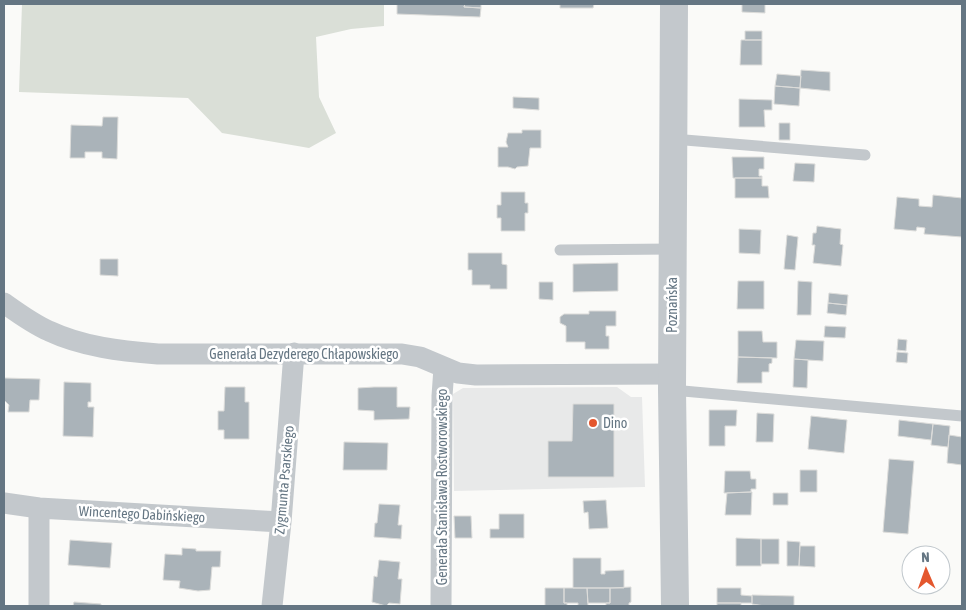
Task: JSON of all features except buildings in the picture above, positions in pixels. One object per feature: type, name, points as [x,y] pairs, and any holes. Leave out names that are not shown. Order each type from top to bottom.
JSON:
[{"type":"street","name":"Poznańska","points":[[674,4],[672,382],[675,606]]},
{"type":"street","name":"Generała Dezyderego Chłapowskiego","points":[[4,303],[50,332],[83,343],[118,351],[158,354],[402,354],[420,357],[458,373],[476,375],[672,382]]},
{"type":"street","name":"Zygmunta Psarskiego","points":[[272,606],[281,522],[294,353]]},
{"type":"street","name":"Generała Stanisława Rostworowskiego","points":[[442,606],[442,396],[444,368]]},
{"type":"street","name":"Wincentego Dabińskiego","points":[[4,503],[39,508],[281,522]]},
{"type":"street","points":[[39,508],[39,606]]},
{"type":"lane","points":[[673,139],[865,155]]},
{"type":"lane","points":[[560,250],[672,249]]},
{"type":"lane","points":[[672,382],[962,416]]},
{"type":"shaded area","points":[[22,4],[384,4],[384,26],[351,29],[316,37],[319,97],[336,133],[309,148],[222,133],[188,98],[19,92]]},
{"type":"shaded area","points":[[617,387],[631,397],[642,397],[645,487],[454,491],[453,394],[463,388]]},
{"type":"place","name":"Dino","points":[[593,423]]}]
